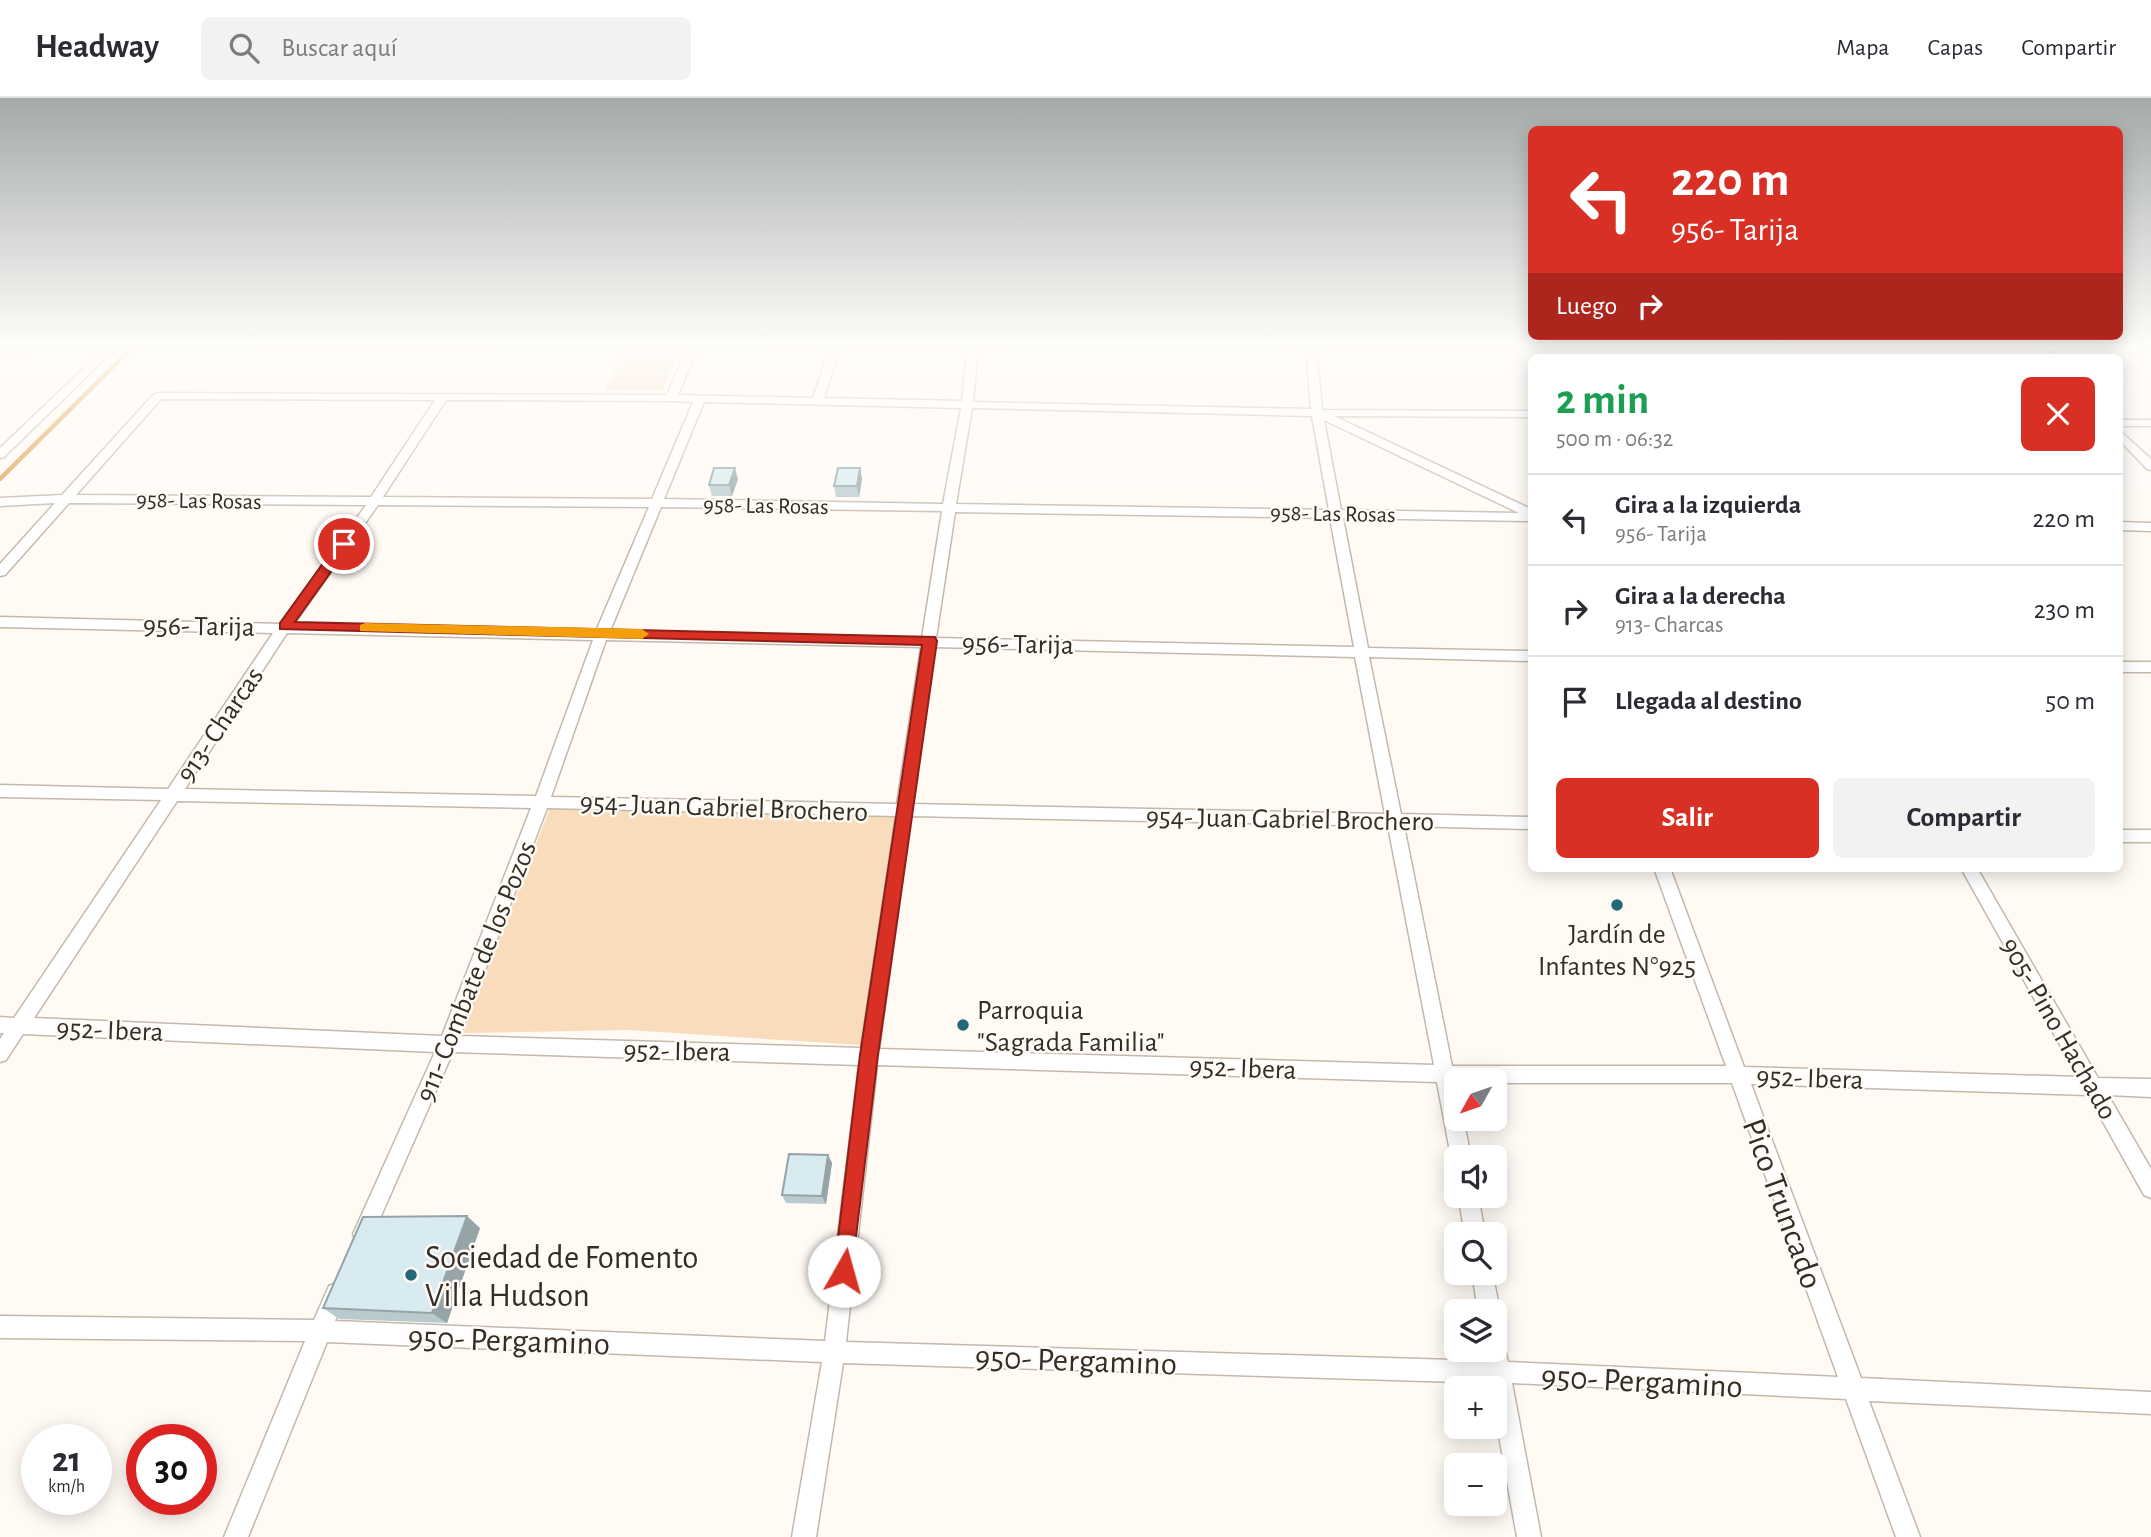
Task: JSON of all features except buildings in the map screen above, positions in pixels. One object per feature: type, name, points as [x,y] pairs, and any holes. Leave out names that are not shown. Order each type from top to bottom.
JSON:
[{"type":"street","points":[[0,454],[42,414]]},
{"type":"street","points":[[0,572],[142,414]]},
{"type":"street","name":"913- Charcas","points":[[0,1054],[9,1025],[173,793],[431,414]]},
{"type":"street","name":"911- Combate de los Pozos","points":[[353,1256],[448,1044],[542,801],[602,633],[659,503],[694,414]]},
{"type":"street","points":[[804,1537],[834,1352],[869,1055],[948,507],[965,414]]},
{"type":"street","points":[[1317,414],[1361,650],[1446,1068]]},
{"type":"street","points":[[1319,414],[1528,514]]},
{"type":"street","points":[[2123,423],[2151,423]]},
{"type":"street","points":[[2123,437],[2151,466]]},
{"type":"street","name":"958- Las Rosas","points":[[0,502],[65,499],[659,503],[1528,515]]},
{"type":"street","points":[[2123,526],[2151,527]]},
{"type":"street","name":"956- Tarija","points":[[0,622],[602,633],[1528,656]]},
{"type":"street","points":[[2123,667],[2151,667]]},
{"type":"street","name":"954- Juan Gabriel Brochero","points":[[0,791],[1528,823]]},
{"type":"street","points":[[2123,835],[2151,836]]},
{"type":"street","name":"Pico Truncado","points":[[1663,872],[1908,1537]]},
{"type":"street","name":"905- Pino Hachado","points":[[1971,872],[2151,1188]]},
{"type":"street","name":"952- Ibera","points":[[9,1025],[448,1044],[1444,1074]]},
{"type":"street","name":"952- Ibera","points":[[1507,1074],[1737,1074],[2151,1088]]},
{"type":"street","points":[[236,1537],[319,1331],[342,1281]]},
{"type":"street","name":"950- Pergamino","points":[[0,1327],[319,1331],[834,1352],[1499,1372],[2151,1404]]},
{"type":"street","points":[[1497,1362],[1529,1537]]},
{"type":"shaded area","points":[[550,808],[896,817],[861,1045],[628,1030],[463,1033]]},
{"type":"waterway","points":[[0,479],[65,414]]},
{"type":"slow traffic","points":[[365,628],[642,634]]},
{"type":"place","name":"Jardín de Infantes N°925","points":[[1617,905]]},
{"type":"place","name":"Parroquia \"Sagrada Familia\"","points":[[963,1025]]},
{"type":"place","name":"Sociedad de Fomento Villa Hudson","points":[[411,1275]]},
{"type":"route","points":[[344,544],[285,626],[930,641],[869,1055],[844,1271]]}]
